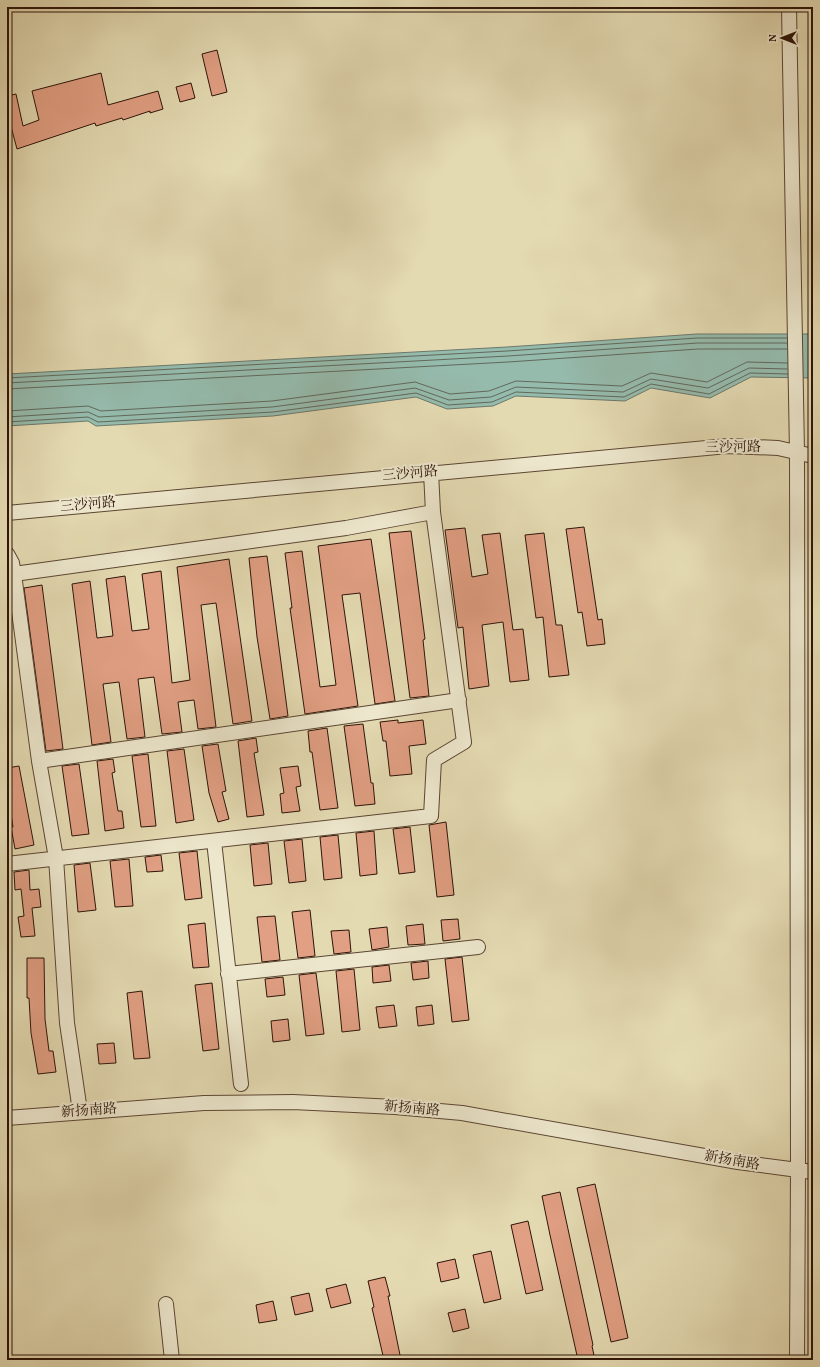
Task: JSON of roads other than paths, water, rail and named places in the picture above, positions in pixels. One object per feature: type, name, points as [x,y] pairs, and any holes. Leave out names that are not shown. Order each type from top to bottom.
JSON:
[{"type":"street","points":[[789,7],[797,452],[797,1360]]},
{"type":"street","name":"三沙河路","points":[[7,512],[728,446],[778,448],[813,456]]},
{"type":"street","points":[[7,864],[431,816],[434,760],[464,742],[433,512],[431,472]]},
{"type":"street","points":[[14,574],[338,529],[433,512]]},
{"type":"street","points":[[7,554],[12,563],[14,574],[39,761],[56,858],[67,1023],[80,1112]]},
{"type":"street","points":[[39,761],[459,700]]},
{"type":"street","points":[[214,841],[241,1084]]},
{"type":"street","points":[[228,974],[478,946]]},
{"type":"street","name":"新扬南路","points":[[7,1118],[204,1103],[293,1102],[396,1107],[462,1113],[798,1171],[813,1172]]},
{"type":"street","points":[[166,1304],[172,1360]]},
{"type":"water","points":[[697,334],[813,334],[813,378],[751,377],[710,398],[651,388],[625,401],[516,396],[493,406],[447,409],[416,397],[273,416],[96,426],[88,421],[7,426],[7,374],[507,347]]}]
